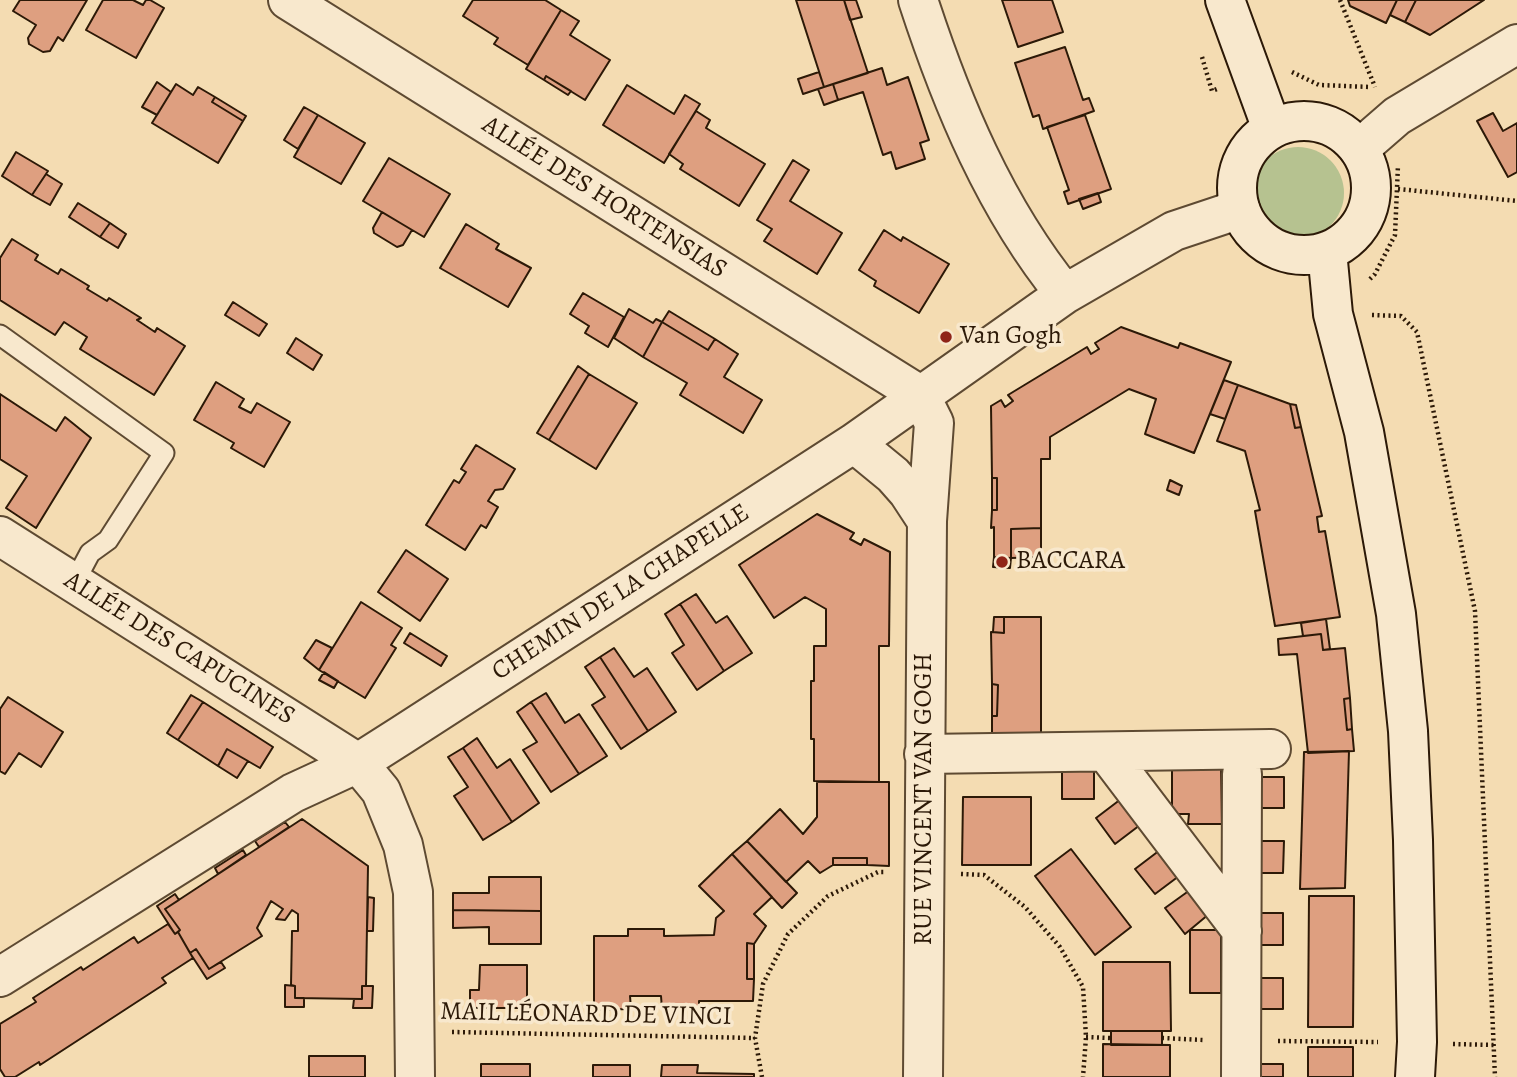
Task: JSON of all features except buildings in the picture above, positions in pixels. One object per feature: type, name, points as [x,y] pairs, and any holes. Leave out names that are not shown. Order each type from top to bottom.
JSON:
[{"type":"street","name":"ALLÉE DES HORTENSIAS","points":[[288,0],[920,395]]},
{"type":"street","points":[[918,0],[938,60],[989,178],[1039,262],[1065,294]]},
{"type":"street","points":[[1225,0],[1272,128]]},
{"type":"street","points":[[1359,149],[1397,116],[1517,44]]},
{"type":"street","points":[[1310,120],[1329,125],[1346,135],[1359,149],[1368,167],[1371,188],[1368,208],[1359,226],[1345,241],[1327,251],[1306,255],[1284,252],[1265,243],[1250,228],[1240,209],[1236,190],[1245,154],[1257,139],[1272,128],[1290,121],[1310,120]]},
{"type":"street","name":"CHEMIN DE LA CHAPELLE","points":[[0,978],[293,793],[358,762],[854,443],[1065,294],[1174,231],[1240,209]]},
{"type":"street","points":[[1327,251],[1333,314],[1364,432],[1396,614],[1408,731],[1416,1060]]},
{"type":"street","name":"RUE VINCENT VAN GOGH","points":[[920,395],[934,423],[927,522],[923,1077]]},
{"type":"street","points":[[854,443],[893,475],[908,492],[927,522]]},
{"type":"street","name":"ALLÉE DES CAPUCINES","points":[[0,536],[358,762],[381,791],[403,845],[413,892],[415,1077]]},
{"type":"street","points":[[924,754],[1271,749]]},
{"type":"street","points":[[1107,753],[1242,931]]},
{"type":"street","points":[[1241,1059],[1242,774]]},
{"type":"lane","points":[[0,335],[164,453],[108,540],[90,553],[74,583]]},
{"type":"path","points":[[1333,314],[1375,274],[1395,234],[1398,189],[1397,116],[1375,88],[1340,0]]},
{"type":"path","points":[[1398,189],[1517,201]]},
{"type":"path","points":[[1333,314],[1401,316],[1417,332],[1475,611],[1495,1077]]},
{"type":"path","name":"MAIL LÉONARD DE VINCI","points":[[415,1031],[755,1038]]},
{"type":"path","points":[[1086,1037],[1111,1038]]},
{"type":"path","points":[[1162,1038],[1241,1059],[1416,1060],[1495,1045]]},
{"type":"green space","points":[[1298,147],[1315,151],[1330,161],[1340,176],[1344,193],[1340,210],[1330,225],[1315,235],[1298,239],[1281,235],[1266,225],[1256,210],[1252,193],[1256,176],[1266,161],[1281,151]]},
{"type":"place","name":"Van Gogh","points":[[946,337]]},
{"type":"place","name":"BACCARA","points":[[1002,562]]}]
